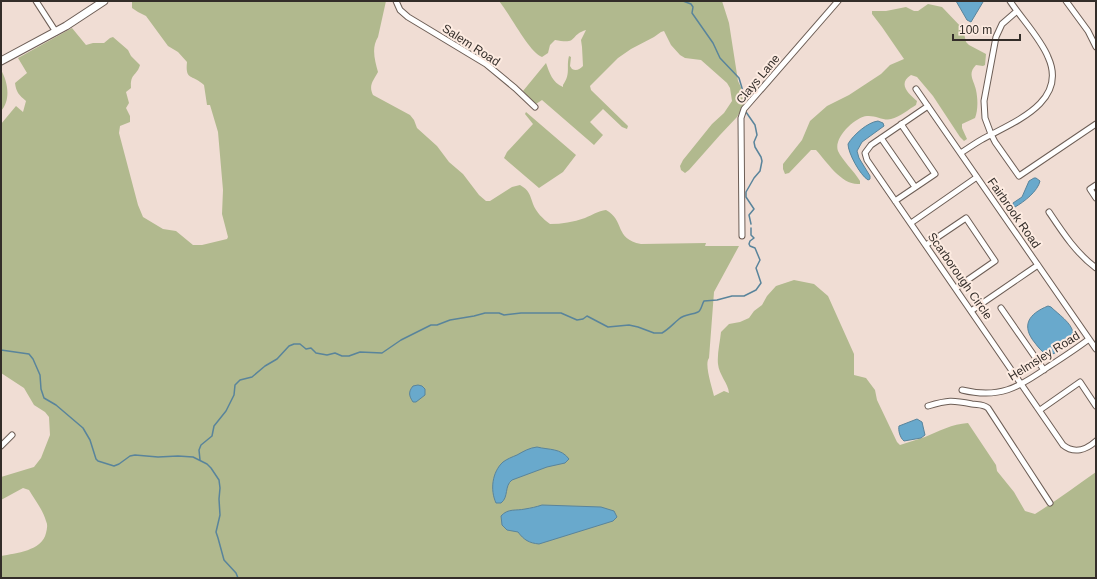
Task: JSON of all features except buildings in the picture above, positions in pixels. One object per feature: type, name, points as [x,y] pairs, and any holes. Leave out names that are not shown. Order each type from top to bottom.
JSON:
[{"type":"main road","points":[[1,61],[56,32],[104,1]]},
{"type":"street","points":[[36,1],[56,32]]},
{"type":"street","name":"Salem Road","points":[[396,1],[400,10],[408,18],[486,64],[515,88],[534,107]]},
{"type":"street","name":"Clays Lane","points":[[742,236],[741,118],[744,109],[838,1]]},
{"type":"street","points":[[961,153],[1034,109],[1045,99],[1052,83],[1052,69],[1049,58],[1010,1]]},
{"type":"street","points":[[1066,1],[1088,31],[1096,47]]},
{"type":"street","points":[[1017,11],[1002,24],[998,30],[994,42],[992,62],[984,101],[985,118],[995,142],[1019,176],[1096,124]]},
{"type":"street","name":"Fairbrook Road","points":[[916,89],[1096,349]]},
{"type":"street","name":"Scarborough Circle","points":[[928,106],[868,147],[865,153],[866,157],[1040,410],[1060,442],[1066,448],[1082,450],[1096,441]]},
{"type":"street","points":[[895,201],[935,174],[901,124]]},
{"type":"street","points":[[881,138],[915,187]]},
{"type":"street","points":[[911,223],[977,177]]},
{"type":"street","points":[[1096,185],[1090,189],[1096,198]]},
{"type":"street","points":[[1050,212],[1074,247],[1096,268]]},
{"type":"street","points":[[926,245],[966,218],[995,261],[956,288]]},
{"type":"street","points":[[971,311],[1038,265]]},
{"type":"street","points":[[1002,308],[1044,370]]},
{"type":"street","name":"Helmsley Road","points":[[962,390],[983,394],[1004,391],[1022,384],[1089,339]]},
{"type":"street","points":[[1040,410],[1080,382],[1096,406]]},
{"type":"street","points":[[982,405],[983,394]]},
{"type":"street","points":[[928,406],[949,400],[982,405],[989,410],[1050,502]]},
{"type":"street","points":[[1,446],[12,435]]},
{"type":"green space","points":[[132,1],[386,1],[374,50],[378,72],[371,85],[373,95],[410,115],[417,128],[437,146],[449,162],[463,174],[479,195],[486,201],[490,201],[512,187],[520,185],[529,193],[538,213],[550,224],[576,221],[606,210],[616,219],[623,234],[633,242],[641,244],[706,243],[705,246],[739,246],[714,292],[709,358],[707,365],[714,396],[724,391],[729,393],[718,364],[721,332],[729,324],[740,322],[749,318],[754,311],[762,305],[767,296],[776,286],[794,280],[814,284],[828,296],[854,354],[854,375],[866,378],[875,390],[877,400],[897,442],[900,445],[925,437],[951,426],[968,423],[996,465],[997,471],[1014,492],[1025,511],[1035,514],[1096,472],[1096,578],[1,578],[1,556],[28,550],[39,544],[44,539],[47,527],[47,522],[43,513],[29,490],[23,488],[1,500],[1,477],[34,467],[41,458],[50,435],[49,417],[45,412],[34,405],[24,388],[1,373],[1,124],[16,106],[23,112],[26,101],[18,93],[15,86],[15,83],[27,73],[18,58],[72,28],[86,45],[93,43],[104,43],[113,37],[128,50],[131,56],[140,65],[133,77],[131,88],[126,92],[129,103],[126,108],[130,116],[130,122],[120,126],[119,133],[138,205],[143,217],[163,229],[176,231],[193,245],[202,245],[227,239],[228,237],[222,214],[223,190],[218,132],[210,105],[207,105],[204,85],[188,75],[187,62],[178,52],[168,46],[146,16],[132,8]]},
{"type":"green space","points":[[499,1],[722,1],[729,23],[738,81],[747,100],[737,117],[689,170],[685,173],[681,170],[680,166],[683,160],[712,124],[724,113],[732,101],[730,88],[727,83],[701,60],[685,58],[680,55],[671,45],[664,31],[618,58],[590,86],[591,90],[628,126],[627,129],[622,127],[603,109],[590,122],[603,135],[594,145],[542,100],[536,104],[523,91],[546,63],[550,74],[556,83],[563,87],[568,74],[569,56],[571,57],[570,66],[572,69],[578,70],[583,66],[581,40],[586,30],[577,34],[573,39],[568,41],[555,40],[550,45],[548,53],[542,57],[531,48]]},
{"type":"green space","points":[[928,4],[942,7],[963,29],[966,42],[986,54],[985,65],[976,65],[972,71],[972,77],[977,94],[977,108],[975,118],[962,124],[962,128],[967,139],[964,141],[960,137],[933,96],[917,77],[911,75],[907,78],[905,85],[908,92],[917,101],[916,105],[901,115],[891,119],[870,116],[862,117],[846,129],[839,140],[837,146],[838,151],[860,181],[860,184],[853,184],[841,177],[830,167],[816,150],[811,150],[789,173],[785,174],[783,164],[802,140],[810,121],[827,106],[849,95],[881,74],[890,65],[904,59],[872,14],[872,11],[886,11],[906,7],[914,11],[918,11]]},
{"type":"green space","points":[[1,70],[7,85],[7,96],[4,107],[1,111]]},
{"type":"green space","points":[[526,112],[576,155],[563,172],[539,188],[504,158],[507,152],[533,124],[525,114]]},
{"type":"water","points":[[956,1],[983,2],[971,22],[967,20]]},
{"type":"water","points":[[878,121],[883,123],[884,126],[862,142],[857,151],[859,158],[870,176],[870,179],[868,180],[855,164],[848,144],[861,130]]},
{"type":"water","points":[[1034,178],[1040,181],[1037,189],[1015,207],[1013,203],[1022,197],[1029,181]]},
{"type":"water","points":[[1048,306],[1067,322],[1073,333],[1067,345],[1054,353],[1046,354],[1036,345],[1028,331],[1028,326],[1031,317],[1041,309]]},
{"type":"water","points":[[418,385],[425,389],[425,395],[416,402],[413,402],[410,396],[411,388]]},
{"type":"water","points":[[917,419],[922,422],[925,435],[921,438],[904,441],[901,438],[899,426]]},
{"type":"water","points":[[537,447],[559,451],[566,455],[569,459],[565,463],[547,467],[512,480],[508,485],[503,501],[501,503],[496,503],[493,493],[493,481],[499,466],[508,459],[531,448]]},
{"type":"water","points":[[542,505],[601,507],[614,511],[617,517],[613,521],[539,544],[527,541],[518,532],[507,530],[502,525],[501,516],[506,512]]},
{"type":"waterway","points":[[683,1],[691,4],[693,7],[692,13],[713,43],[720,58],[739,78],[745,103]]},
{"type":"waterway","points":[[746,112],[755,125],[757,135],[754,142],[762,161],[760,171],[746,192],[746,197],[754,209],[749,215],[751,224]]},
{"type":"waterway","points":[[200,460],[199,450],[201,445],[212,436],[214,426],[226,411],[234,395],[235,385],[240,380],[252,377],[265,366],[277,359],[289,346],[300,344],[306,349],[311,348],[316,353],[327,355],[335,353],[342,356],[349,356],[360,352],[382,353],[401,340],[431,325],[437,325],[450,320],[485,313],[499,313],[504,315],[521,313],[561,313],[577,320],[583,319],[587,316],[608,327],[629,325],[654,333],[662,333],[681,317],[699,311],[704,301],[717,300],[732,296],[744,296],[756,290],[761,283],[756,268],[760,260],[755,248],[749,244],[754,238],[751,235],[751,228]]},
{"type":"waterway","points":[[1,350],[29,354],[33,359],[40,375],[41,389],[44,398],[56,405],[83,428],[90,440],[98,461],[114,466],[130,456],[135,455],[158,457],[178,456],[193,457],[207,464],[219,480],[220,515],[216,532],[224,560],[236,573],[238,578]]}]
